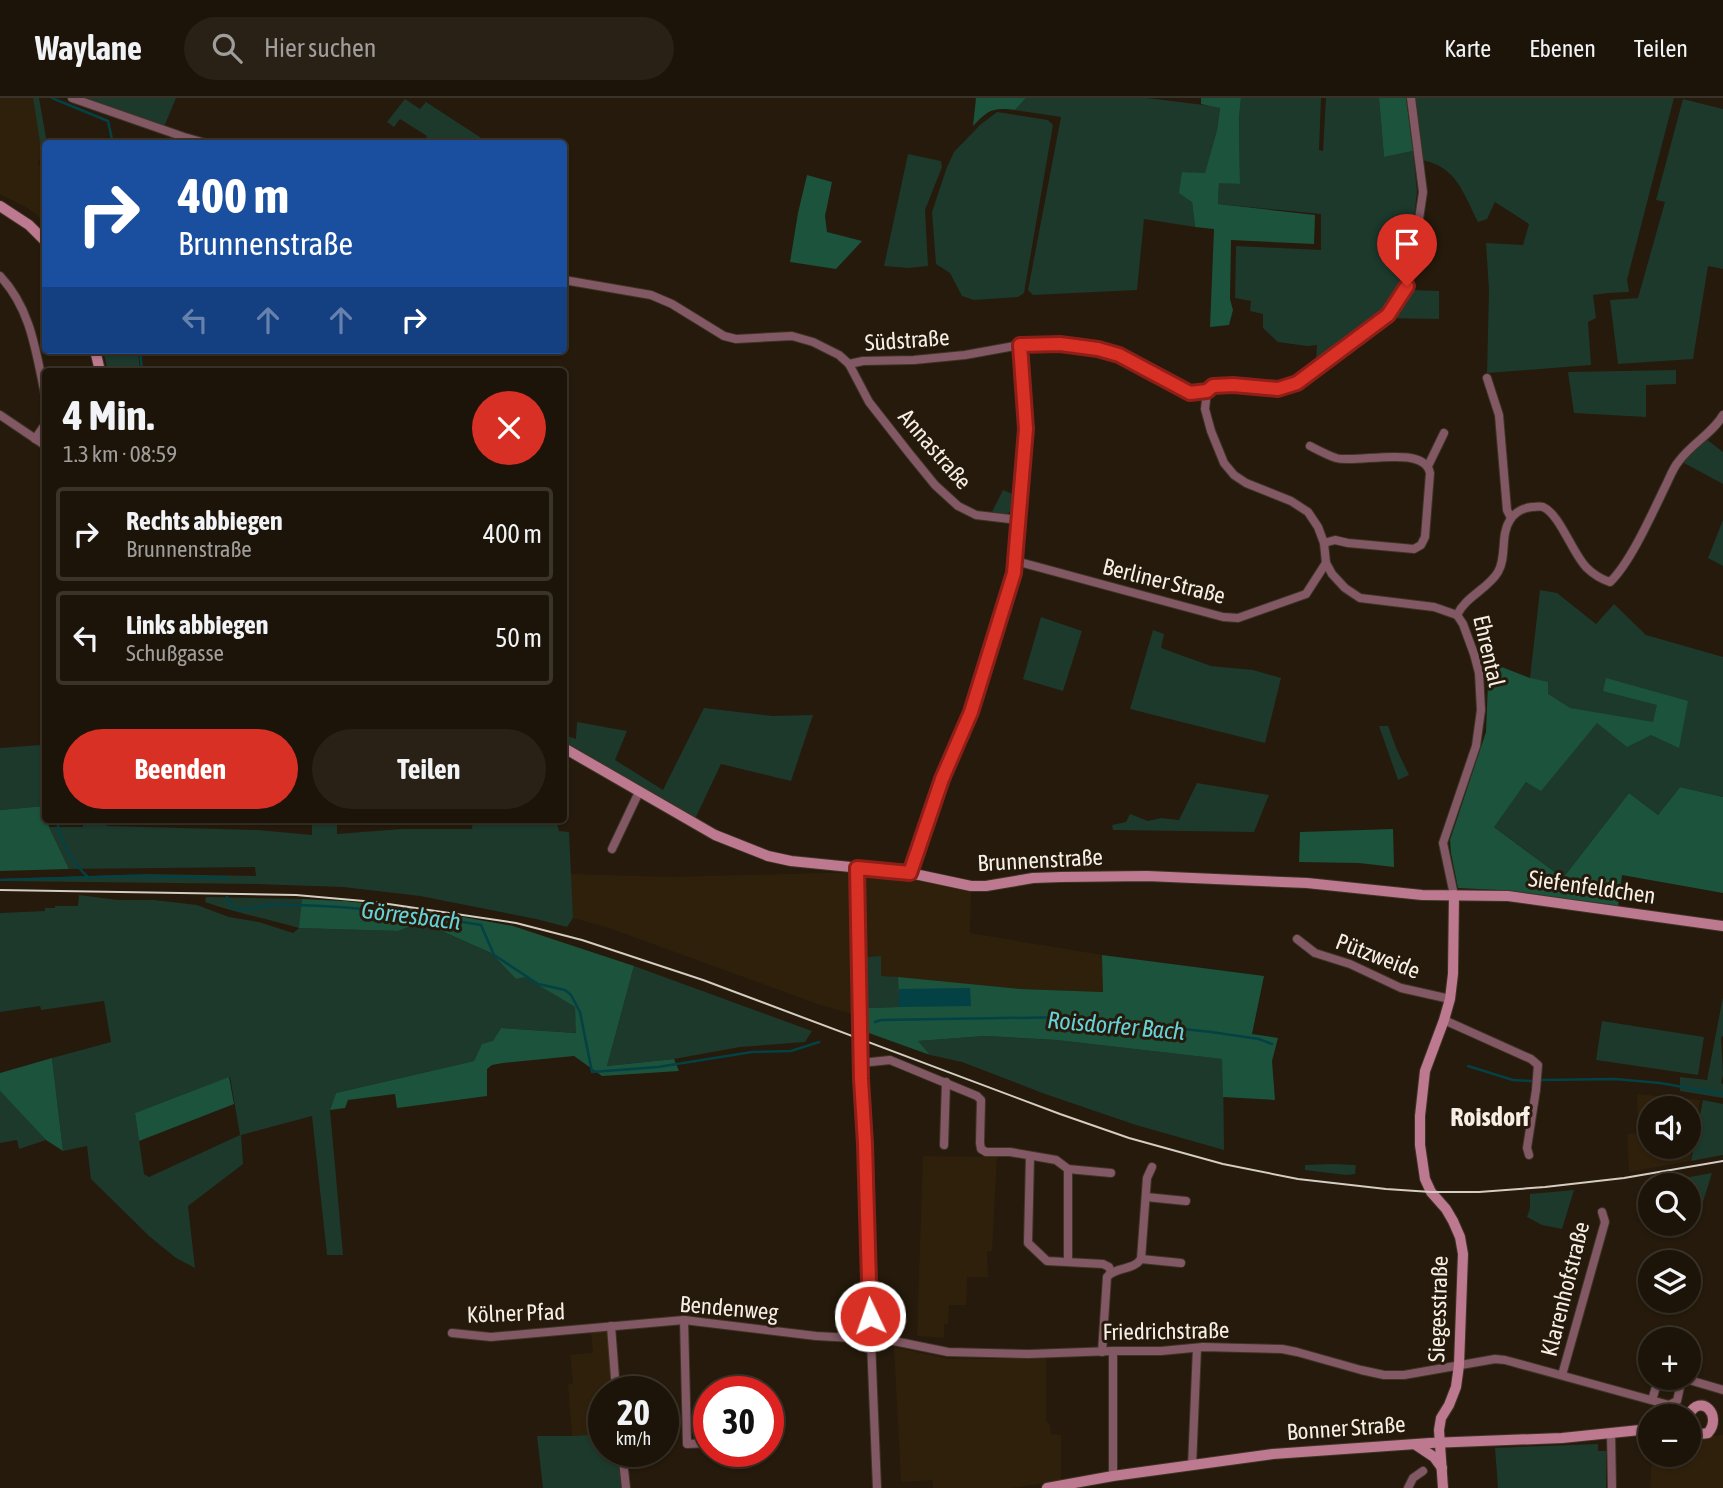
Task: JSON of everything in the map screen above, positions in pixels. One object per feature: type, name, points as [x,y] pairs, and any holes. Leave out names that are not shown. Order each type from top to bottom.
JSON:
[{"type":"street","points":[[72,98],[195,140]]},
{"type":"street","points":[[1190,393],[1207,391],[1213,386],[1278,389],[1297,383],[1388,315],[1400,299],[1407,286],[1412,266],[1423,192],[1411,98]]},
{"type":"street","points":[[0,206],[29,225],[42,238]]},
{"type":"street","points":[[0,276],[13,291],[25,314],[42,382]]},
{"type":"street","name":"Südstraße","points":[[567,280],[648,294],[672,303],[723,336],[736,339],[792,336],[813,342],[839,355],[849,364],[965,355],[1020,345],[1060,344],[1098,349],[1119,355],[1190,393],[1205,409]]},
{"type":"street","points":[[910,873],[942,779],[971,712],[1016,561],[1026,429],[1020,345]]},
{"type":"street","name":"Annastraße","points":[[849,364],[869,402],[935,485],[958,506],[976,515],[1019,520]]},
{"type":"street","points":[[1487,378],[1499,415],[1507,510],[1511,518],[1523,509],[1541,506],[1546,509],[1557,521],[1585,567],[1599,578],[1610,582],[1628,559],[1676,464],[1690,446],[1715,427],[1723,415]]},
{"type":"street","points":[[1207,391],[1205,409],[1224,463],[1234,475],[1246,483],[1291,501],[1308,512],[1324,543],[1326,563],[1332,575],[1345,588],[1360,598],[1434,607],[1457,615]]},
{"type":"street","points":[[0,415],[42,443]]},
{"type":"street","points":[[35,439],[42,429]]},
{"type":"street","points":[[1428,467],[1444,433]]},
{"type":"street","points":[[1310,446],[1337,458],[1415,458],[1423,461],[1430,473],[1425,537],[1421,545],[1414,548],[1335,540],[1324,543]]},
{"type":"street","name":"Ehrental","points":[[1454,895],[1443,843],[1476,746],[1481,710],[1479,673],[1457,615],[1464,604],[1496,575],[1500,568],[1506,527],[1511,518]]},
{"type":"street","name":"Berliner Straße","points":[[1016,561],[1223,618],[1238,618],[1306,594],[1326,563]]},
{"type":"street","name":"Brunnenstraße","points":[[568,750],[715,835],[768,856],[791,861],[910,873],[971,886],[1033,878],[1147,876],[1307,883],[1422,895],[1454,895]]},
{"type":"street","points":[[612,849],[639,792]]},
{"type":"street","points":[[857,868],[861,1063],[877,1488]]},
{"type":"street","name":"Siefenfeldchen","points":[[1454,895],[1508,896],[1723,926]]},
{"type":"street","name":"Siegesstraße","points":[[1443,1488],[1439,1430],[1441,1418],[1456,1387],[1459,1365],[1463,1254],[1460,1237],[1446,1209],[1429,1187],[1422,1166],[1420,1115],[1425,1071],[1450,999],[1454,895]]},
{"type":"street","name":"Pützweide","points":[[1297,939],[1315,953],[1350,964],[1401,988],[1450,999]]},
{"type":"street","points":[[1444,1020],[1531,1059],[1538,1065],[1527,1148],[1529,1155]]},
{"type":"street","points":[[861,1063],[890,1060],[977,1096],[981,1100],[980,1143],[981,1149],[986,1152],[1010,1152],[1056,1160],[1068,1169],[1111,1173]]},
{"type":"street","points":[[944,1145],[946,1082]]},
{"type":"street","points":[[1030,1156],[1028,1244],[1047,1261],[1103,1264],[1109,1267],[1111,1272]]},
{"type":"street","points":[[1102,1352],[1108,1277],[1111,1272],[1136,1265],[1140,1259],[1147,1178],[1152,1167]]},
{"type":"street","points":[[1068,1169],[1068,1262]]},
{"type":"street","points":[[1146,1197],[1186,1201]]},
{"type":"street","name":"Klarenhofstraße","points":[[1562,1375],[1605,1222],[1602,1212]]},
{"type":"street","points":[[1140,1259],[1181,1263]]},
{"type":"street","points":[[684,1321],[687,1444],[693,1444]]},
{"type":"street","name":"Bendenweg","points":[[582,1329],[684,1321],[816,1336],[872,1339]]},
{"type":"street","points":[[611,1326],[615,1376]]},
{"type":"street","name":"Kölner Pfad","points":[[452,1333],[491,1337],[582,1329]]},
{"type":"street","name":"Friedrichstraße","points":[[872,1339],[948,1352],[1029,1354],[1197,1348],[1289,1350],[1384,1375],[1436,1371],[1495,1359],[1669,1405],[1677,1401],[1678,1390]]},
{"type":"street","points":[[1192,1466],[1197,1348]]},
{"type":"street","points":[[1113,1351],[1113,1476]]},
{"type":"street","points":[[1701,1384],[1723,1390]]},
{"type":"street","points":[[1652,1400],[1655,1390]]},
{"type":"street","points":[[1701,1405],[1719,1414],[1716,1417],[1719,1425],[1708,1433],[1701,1434]]},
{"type":"street","name":"Bonner Straße","points":[[1047,1488],[1273,1454],[1562,1438],[1638,1430]]},
{"type":"street","points":[[1611,1433],[1612,1488]]},
{"type":"street","points":[[1416,1445],[1434,1457],[1442,1468]]},
{"type":"street","points":[[624,1467],[626,1488]]},
{"type":"street","points":[[1408,1488],[1413,1478],[1423,1471]]},
{"type":"shaded area","points":[[0,98],[33,98],[42,151],[42,158],[38,162],[42,172],[42,221],[26,207],[0,194]]},
{"type":"shaded area","points":[[863,872],[918,879],[971,890],[970,933],[1102,955],[1104,992],[1020,989],[881,976],[881,956],[854,957],[855,1015],[820,1005],[609,928],[573,918],[570,874],[671,877]]},
{"type":"shaded area","points":[[1637,1094],[1658,1096],[1638,1096],[1638,1133]]},
{"type":"shaded area","points":[[1638,1133],[1638,1159],[1690,1161],[1629,1172],[1627,1134]]},
{"type":"shaded area","points":[[923,1156],[997,1157],[992,1251],[987,1252],[988,1277],[967,1277],[966,1305],[949,1305],[944,1338],[917,1336]]},
{"type":"shaded area","points":[[608,1331],[612,1376],[588,1376],[588,1435],[572,1436],[568,1384],[573,1383],[570,1355],[593,1353],[591,1332]]},
{"type":"shaded area","points":[[894,1347],[948,1359],[1046,1359],[1046,1420],[1051,1434],[1061,1435],[1061,1481],[1010,1488],[933,1488],[932,1480],[901,1482]]},
{"type":"shaded area","points":[[1723,1435],[1723,1488],[1650,1488],[1651,1467],[1701,1467],[1701,1437]]},
{"type":"green space","points":[[33,98],[39,98],[46,140],[42,140],[42,155]]},
{"type":"green space","points":[[81,98],[176,98],[164,127]]},
{"type":"green space","points":[[976,98],[1026,98],[1015,110],[991,111],[973,126]]},
{"type":"green space","points":[[1026,98],[1147,98],[1220,107],[1205,174],[1182,172],[1192,202],[1195,227],[1144,219],[1137,290],[1033,295],[1028,290],[1061,117],[1015,110]]},
{"type":"green space","points":[[1201,98],[1241,98],[1240,184],[1219,183],[1218,204],[1315,215],[1314,244],[1231,240],[1230,299],[1233,310],[1229,325],[1210,327],[1214,229],[1195,227],[1192,202],[1179,193],[1182,172],[1205,173],[1217,130],[1220,108],[1201,104]]},
{"type":"green space","points":[[1241,98],[1321,98],[1319,150],[1323,151],[1326,98],[1379,98],[1384,157],[1413,151],[1417,191],[1409,265],[1402,285],[1411,290],[1439,291],[1439,319],[1378,318],[1316,361],[1317,345],[1278,342],[1263,328],[1263,314],[1250,311],[1251,301],[1235,298],[1236,246],[1321,250],[1321,214],[1218,204],[1219,182],[1240,184]]},
{"type":"green space","points":[[1379,98],[1406,98],[1413,151],[1384,157]]},
{"type":"green space","points":[[1415,98],[1674,98],[1627,280],[1629,292],[1593,295],[1596,318],[1588,322],[1591,365],[1487,373],[1489,290],[1486,243],[1523,245],[1529,224],[1495,202],[1487,219],[1478,222],[1463,191],[1451,175],[1434,163],[1422,160]]},
{"type":"green space","points":[[405,99],[420,109],[426,102],[484,140],[425,140],[427,136],[400,119],[394,127],[387,122]]},
{"type":"green space","points":[[1683,99],[1723,109],[1723,269],[1708,266],[1693,359],[1618,364],[1610,300],[1638,298],[1665,202],[1656,200]]},
{"type":"green space","points":[[997,112],[1048,120],[1053,125],[1024,293],[1018,297],[974,300],[962,296],[950,273],[936,264],[932,212],[954,152]]},
{"type":"green space","points":[[908,154],[941,161],[942,167],[925,210],[928,266],[884,266]]},
{"type":"green space","points":[[807,175],[832,182],[825,216],[827,232],[862,241],[836,269],[790,262]]},
{"type":"green space","points":[[104,354],[138,354],[140,368],[107,368]]},
{"type":"green space","points":[[1676,370],[1676,384],[1646,385],[1646,417],[1574,413],[1568,372]]},
{"type":"green space","points":[[1706,439],[1723,452],[1723,484],[1684,463],[1691,451]]},
{"type":"green space","points":[[1003,490],[1015,495],[1014,509],[1007,514],[992,512]]},
{"type":"green space","points":[[1723,520],[1723,566],[1708,558]]},
{"type":"green space","points":[[1540,590],[1557,593],[1596,624],[1614,604],[1646,635],[1723,657],[1723,797],[1680,787],[1658,815],[1629,793],[1563,878],[1493,826],[1526,782],[1530,678]]},
{"type":"green space","points":[[1041,617],[1082,631],[1063,691],[1023,679]]},
{"type":"green space","points":[[1153,630],[1164,634],[1161,648],[1211,666],[1253,670],[1281,678],[1265,743],[1130,709]]},
{"type":"green space","points":[[1484,660],[1548,682],[1548,694],[1570,708],[1653,722],[1657,705],[1603,691],[1606,678],[1688,701],[1679,748],[1651,735],[1627,747],[1597,723],[1541,791],[1526,782],[1494,827],[1563,878],[1629,793],[1658,815],[1680,787],[1723,797],[1723,893],[1622,875],[1618,907],[1498,890],[1458,888],[1450,840],[1486,732],[1488,683]]},
{"type":"green space","points":[[704,708],[772,716],[813,715],[791,781],[721,764],[695,819],[567,744],[567,736],[576,739],[577,722],[627,731],[615,760],[663,790]]},
{"type":"green space","points":[[1379,726],[1388,726],[1409,775],[1398,780]]},
{"type":"green space","points":[[41,745],[42,806],[0,810],[0,748]]},
{"type":"green space","points":[[1197,783],[1269,795],[1254,832],[1113,830],[1112,825],[1126,822],[1130,814],[1148,821],[1161,818],[1179,820]]},
{"type":"green space","points":[[42,806],[42,823],[48,823],[69,869],[0,871],[0,810]]},
{"type":"green space","points":[[83,823],[107,823],[107,826],[257,830],[312,835],[312,823],[337,823],[337,834],[402,829],[472,829],[473,823],[557,823],[559,831],[569,832],[573,918],[567,927],[420,896],[343,887],[0,881],[147,874],[256,876],[255,867],[69,869],[49,827],[83,827]]},
{"type":"green space","points":[[1393,829],[1394,867],[1359,863],[1299,862],[1300,832]]},
{"type":"green space","points":[[79,895],[197,905],[229,917],[259,922],[293,933],[299,928],[205,902],[206,897],[302,899],[300,928],[398,931],[420,922],[491,953],[516,979],[525,976],[575,1007],[577,1033],[501,1028],[493,1042],[482,1045],[474,1061],[336,1093],[330,1110],[343,1255],[327,1255],[312,1116],[241,1135],[243,1164],[188,1206],[195,1268],[176,1258],[149,1236],[91,1179],[87,1146],[63,1151],[52,1058],[111,1042],[104,1001],[41,1010],[40,1006],[0,1012],[0,913],[78,906]],"holes":[[[230,1077],[240,1135],[149,1177],[144,1174],[135,1113]]]},
{"type":"green space","points":[[302,899],[419,909],[513,926],[634,966],[607,1066],[674,1059],[679,1071],[602,1076],[574,1056],[503,1063],[487,1069],[487,1096],[397,1108],[395,1094],[348,1100],[345,1108],[330,1110],[336,1093],[474,1061],[482,1044],[493,1041],[501,1028],[576,1033],[575,1007],[525,977],[516,979],[491,953],[421,922],[398,931],[299,928]]},
{"type":"green space","points":[[1102,955],[1264,976],[1252,1034],[1278,1038],[1272,1061],[1275,1100],[1223,1097],[1222,1059],[1056,1040],[985,1036],[918,1041],[930,1055],[866,1032],[865,1008],[899,1007],[898,977],[1020,989],[1103,992]]},
{"type":"green space","points":[[881,956],[881,976],[898,977],[899,1007],[865,1008],[864,957]]},
{"type":"green space","points":[[634,966],[812,1031],[805,1042],[740,1047],[674,1059],[607,1066]]},
{"type":"green space","points":[[1723,997],[1723,1098],[1680,1091],[1680,1077],[1707,1080]]},
{"type":"green space","points":[[1602,1021],[1704,1037],[1698,1075],[1596,1060]]},
{"type":"green space","points":[[985,1036],[1056,1040],[1223,1059],[1224,1150],[1136,1125],[962,1062],[930,1055],[917,1041]]},
{"type":"green space","points":[[52,1058],[63,1151],[46,1140],[0,1091],[0,1073]]},
{"type":"green space","points":[[229,1077],[234,1104],[139,1141],[135,1113]]},
{"type":"green space","points":[[0,1091],[46,1140],[19,1149],[17,1140],[0,1143]]},
{"type":"green space","points":[[1703,1100],[1723,1104],[1723,1155],[1691,1161],[1701,1159]]},
{"type":"green space","points":[[1305,1165],[1356,1165],[1355,1174],[1305,1170]]},
{"type":"green space","points":[[1712,1173],[1702,1205],[1701,1205],[1701,1175]]},
{"type":"green space","points":[[1574,1190],[1562,1229],[1542,1225],[1527,1217],[1530,1194]]},
{"type":"green space","points":[[588,1435],[588,1467],[621,1467],[623,1488],[543,1488],[537,1436]]},
{"type":"green space","points":[[1598,1444],[1598,1451],[1606,1451],[1606,1488],[1498,1488],[1495,1448]]},
{"type":"water","points":[[970,988],[971,1006],[899,1007],[899,989]]},
{"type":"waterway","points":[[52,98],[108,121],[112,140]]},
{"type":"waterway","points":[[140,354],[142,368]]},
{"type":"waterway","points":[[58,823],[68,852],[89,878]]},
{"type":"waterway","name":"Görresbach","points":[[0,880],[131,876],[227,880]]},
{"type":"waterway","name":"Görresbach","points":[[227,897],[233,907],[244,910],[268,905],[342,907],[481,925],[494,955],[538,984],[565,990],[571,995],[580,1012],[592,1072],[658,1067],[752,1052],[791,1051],[819,1042]]},
{"type":"waterway","name":"Roisdorfer Bach","points":[[875,1022],[1073,1017],[1211,1032],[1259,1039],[1272,1044]]},
{"type":"waterway","name":"Roisdorfer Bach","points":[[1468,1066],[1513,1080],[1531,1081]]},
{"type":"waterway","name":"Roisdorfer Bach","points":[[1542,1080],[1615,1079],[1660,1083],[1723,1094]]},
{"type":"tram line","points":[[0,890],[296,895],[375,902],[516,923],[582,940],[703,980],[1129,1138],[1223,1164],[1298,1179],[1386,1189],[1479,1192],[1624,1178],[1723,1161]]},
{"type":"district","name":"Roisdorf","points":[[1490,1117]]},
{"type":"route","points":[[870,1316],[861,1079],[857,868],[910,873],[942,779],[971,712],[1016,561],[1026,429],[1020,345],[1060,344],[1098,349],[1119,355],[1190,393],[1207,391],[1213,386],[1233,385],[1278,389],[1297,383],[1388,315],[1407,286]]}]
